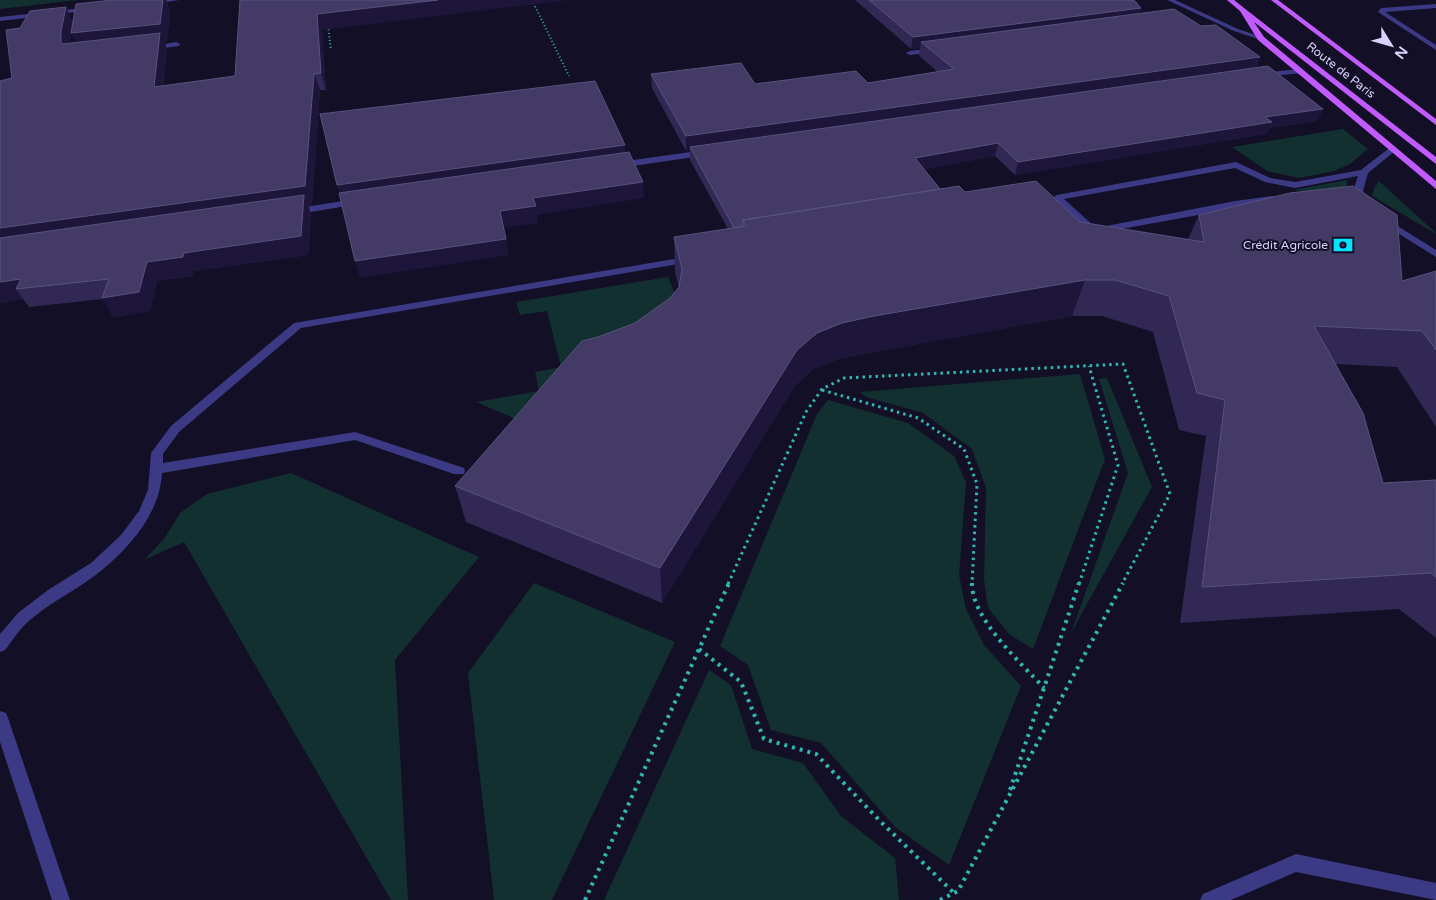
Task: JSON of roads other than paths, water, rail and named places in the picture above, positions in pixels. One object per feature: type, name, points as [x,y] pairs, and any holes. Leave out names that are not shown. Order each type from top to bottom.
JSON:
[{"type":"main road","name":"Route de Paris","points":[[1230,0],[1436,161]]},
{"type":"main road","name":"Route de Paris","points":[[1274,0],[1436,122]]},
{"type":"main road","points":[[1242,9],[1262,38],[1436,186]]},
{"type":"street","points":[[139,4],[176,0]]},
{"type":"street","points":[[1170,0],[1236,30],[1262,38]]},
{"type":"street","points":[[1436,6],[1381,10],[1381,12],[1436,48]]},
{"type":"street","points":[[0,20],[82,14],[102,8]]},
{"type":"street","points":[[139,49],[176,44]]},
{"type":"street","points":[[910,53],[939,50]]},
{"type":"street","points":[[1247,77],[1300,71]]},
{"type":"street","points":[[1285,198],[1234,204],[1094,231],[1052,199],[1236,166],[1268,180],[1295,185],[1364,172],[1392,150]]},
{"type":"street","points":[[614,166],[712,152]]},
{"type":"street","points":[[1364,172],[1358,191],[1366,208],[1436,254]]},
{"type":"street","points":[[287,212],[366,201]]},
{"type":"street","points":[[0,645],[23,617],[52,594],[96,567],[126,539],[144,514],[155,490],[157,453],[174,429],[298,325],[707,257]]},
{"type":"street","points":[[156,469],[355,436],[459,471]]},
{"type":"street","points":[[0,718],[62,900]]},
{"type":"street","points":[[1209,900],[1296,863],[1436,892]]},
{"type":"place","name":"Crédit Agricole","points":[[1343,245]]}]
